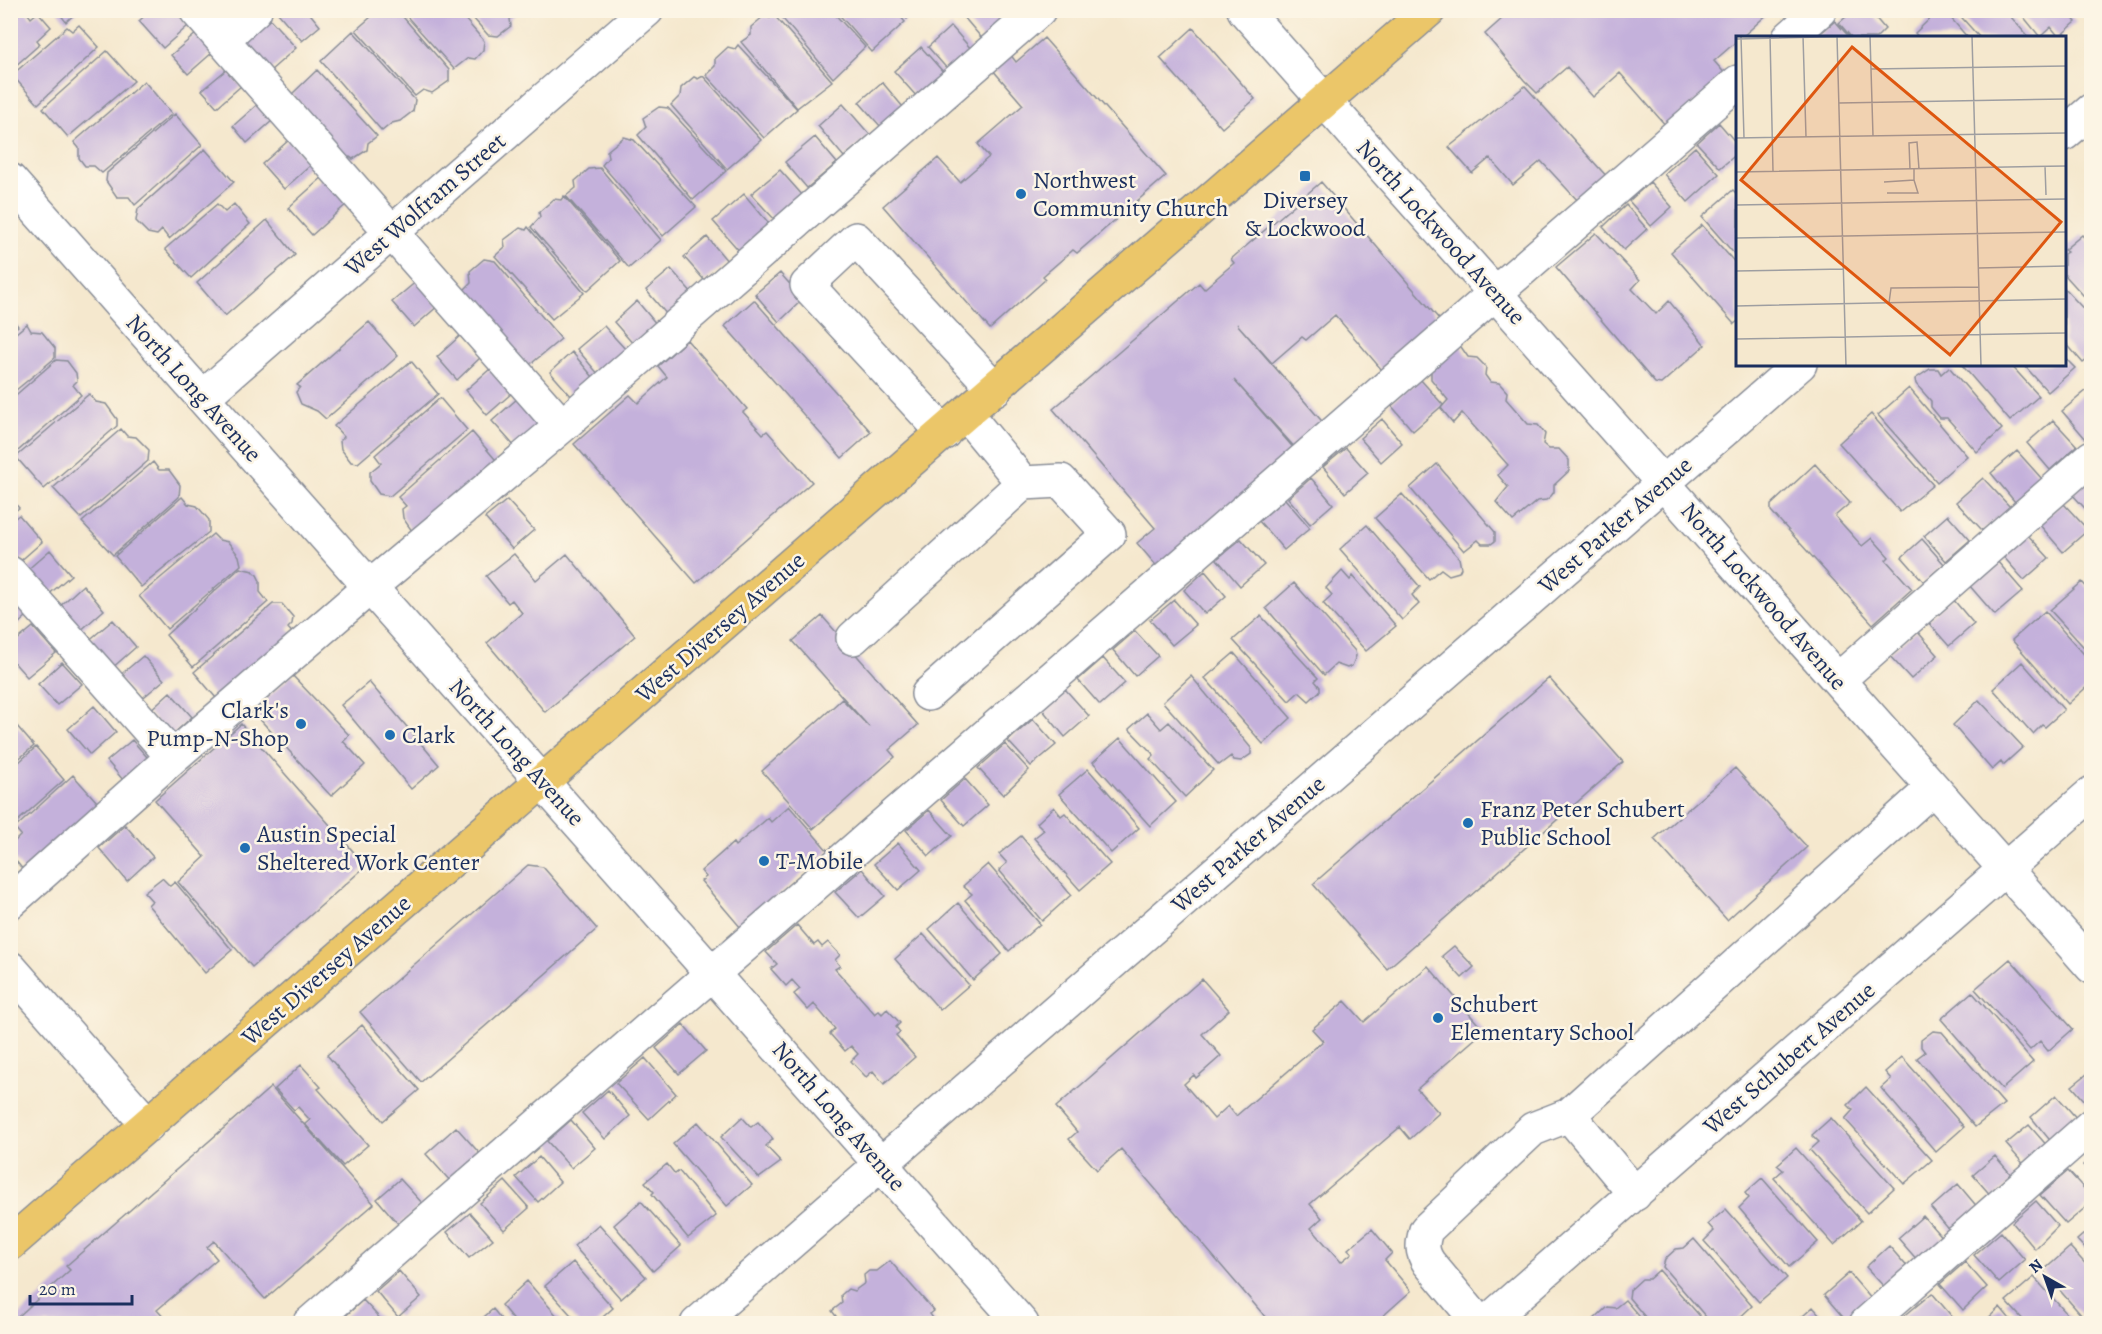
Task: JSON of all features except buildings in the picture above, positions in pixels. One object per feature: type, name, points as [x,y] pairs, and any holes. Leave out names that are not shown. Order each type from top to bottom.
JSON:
[{"type":"main road","name":"West Diversey Avenue","points":[[10,1244],[1429,10]]},
{"type":"street","points":[[196,10],[562,426]]},
{"type":"street","points":[[222,39],[255,10]]},
{"type":"street","name":"West Wolfram Street","points":[[203,397],[646,10]]},
{"type":"street","points":[[10,902],[173,757],[370,587],[562,426],[1040,10]]},
{"type":"street","name":"North Lockwood Avenue","points":[[1244,10],[2091,967]]},
{"type":"street","points":[[1791,36],[1820,10]]},
{"type":"street","points":[[309,1323],[1736,83]]},
{"type":"street","points":[[2066,132],[2091,110]]},
{"type":"street","name":"North Long Avenue","points":[[10,180],[1022,1323]]},
{"type":"street","points":[[994,389],[856,239],[807,285],[1023,483]]},
{"type":"street","name":"West Parker Avenue","points":[[697,1323],[1798,366]]},
{"type":"street","points":[[1838,680],[2091,457]]},
{"type":"street","points":[[853,638],[1023,483],[1061,481],[1109,534],[928,694]]},
{"type":"street","points":[[10,573],[173,757]]},
{"type":"street","points":[[1480,1323],[1423,1254],[1422,1244],[1426,1230],[1533,1129],[1569,1115],[1933,788]]},
{"type":"street","name":"West Schubert Avenue","points":[[1485,1323],[2091,793]]},
{"type":"street","points":[[10,968],[148,1125]]},
{"type":"street","points":[[1569,1115],[1635,1194]]},
{"type":"street","points":[[1866,1323],[2091,1125]]},
{"type":"place","name":"Diversey & Lockwood","points":[[1305,176]]},
{"type":"place","name":"Northwest Community Church","points":[[1021,194]]},
{"type":"place","name":"Clark's Pump-N-Shop","points":[[301,724]]},
{"type":"place","name":"Clark","points":[[390,735]]},
{"type":"place","name":"Franz Peter Schubert Public School","points":[[1468,823]]},
{"type":"place","name":"Austin Special Sheltered Work Center","points":[[245,848]]},
{"type":"place","name":"T-Mobile","points":[[764,861]]},
{"type":"place","name":"Schubert Elementary School","points":[[1438,1018]]}]
